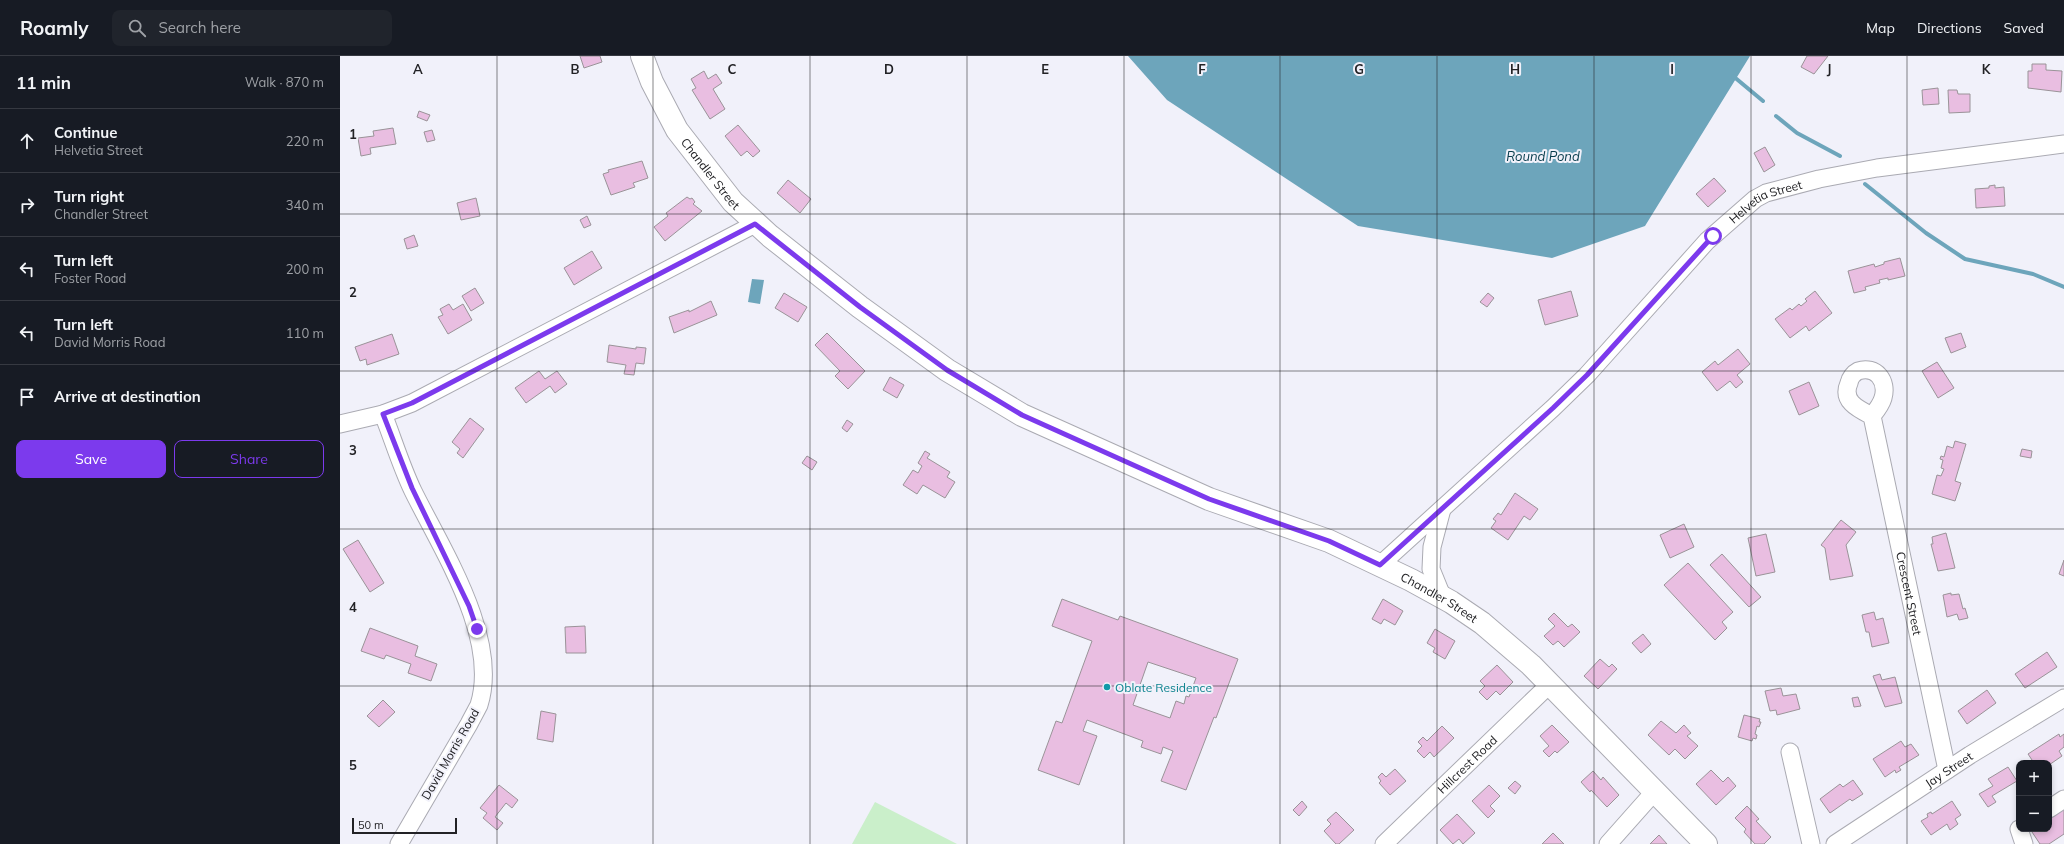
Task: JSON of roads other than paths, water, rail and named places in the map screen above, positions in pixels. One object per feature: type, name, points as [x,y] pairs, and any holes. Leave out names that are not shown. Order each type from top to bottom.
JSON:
[{"type":"main road","name":"Chandler Street","points":[[642,56],[652,82],[677,130],[733,202],[755,224],[860,307],[947,370],[1016,412],[1197,494],[1329,541],[1442,596],[1482,623],[1531,665],[1706,844]]},
{"type":"street","name":"Helvetia Street","points":[[1380,565],[1553,408],[1587,375],[1707,241],[1755,199],[1766,193],[1819,179],[1877,168],[2064,144]]},
{"type":"street","points":[[340,424],[383,414],[412,403],[755,224]]},
{"type":"street","name":"David Morris Road","points":[[383,414],[412,488],[469,606],[477,629],[483,678],[478,705],[469,724],[399,844]]},
{"type":"street","name":"Crescent Street","points":[[1872,416],[1947,770]]},
{"type":"street","points":[[1442,509],[1432,547],[1431,569],[1442,596]]},
{"type":"street","name":"Hillcrest Road","points":[[1384,844],[1550,684]]},
{"type":"street","name":"Jay Street","points":[[1835,844],[1947,770],[2064,698]]},
{"type":"street","points":[[1790,752],[1811,844]]},
{"type":"street","points":[[1608,844],[1655,791]]},
{"type":"street","points":[[2052,807],[2064,799]]},
{"type":"street","points":[[2020,832],[2024,844]]},
{"type":"water","name":"Round Pond","points":[[1128,56],[1750,56],[1645,226],[1552,258],[1358,226],[1167,100]]},
{"type":"water","points":[[752,279],[764,280],[760,304],[748,302]]},
{"type":"waterway","points":[[1733,76],[1763,101]]},
{"type":"waterway","points":[[1776,116],[1797,133],[1840,156]]},
{"type":"waterway","points":[[1865,184],[1926,233],[1965,259],[2033,274],[2064,287]]},
{"type":"place","name":"Oblate Residence","points":[[1107,687]]}]
